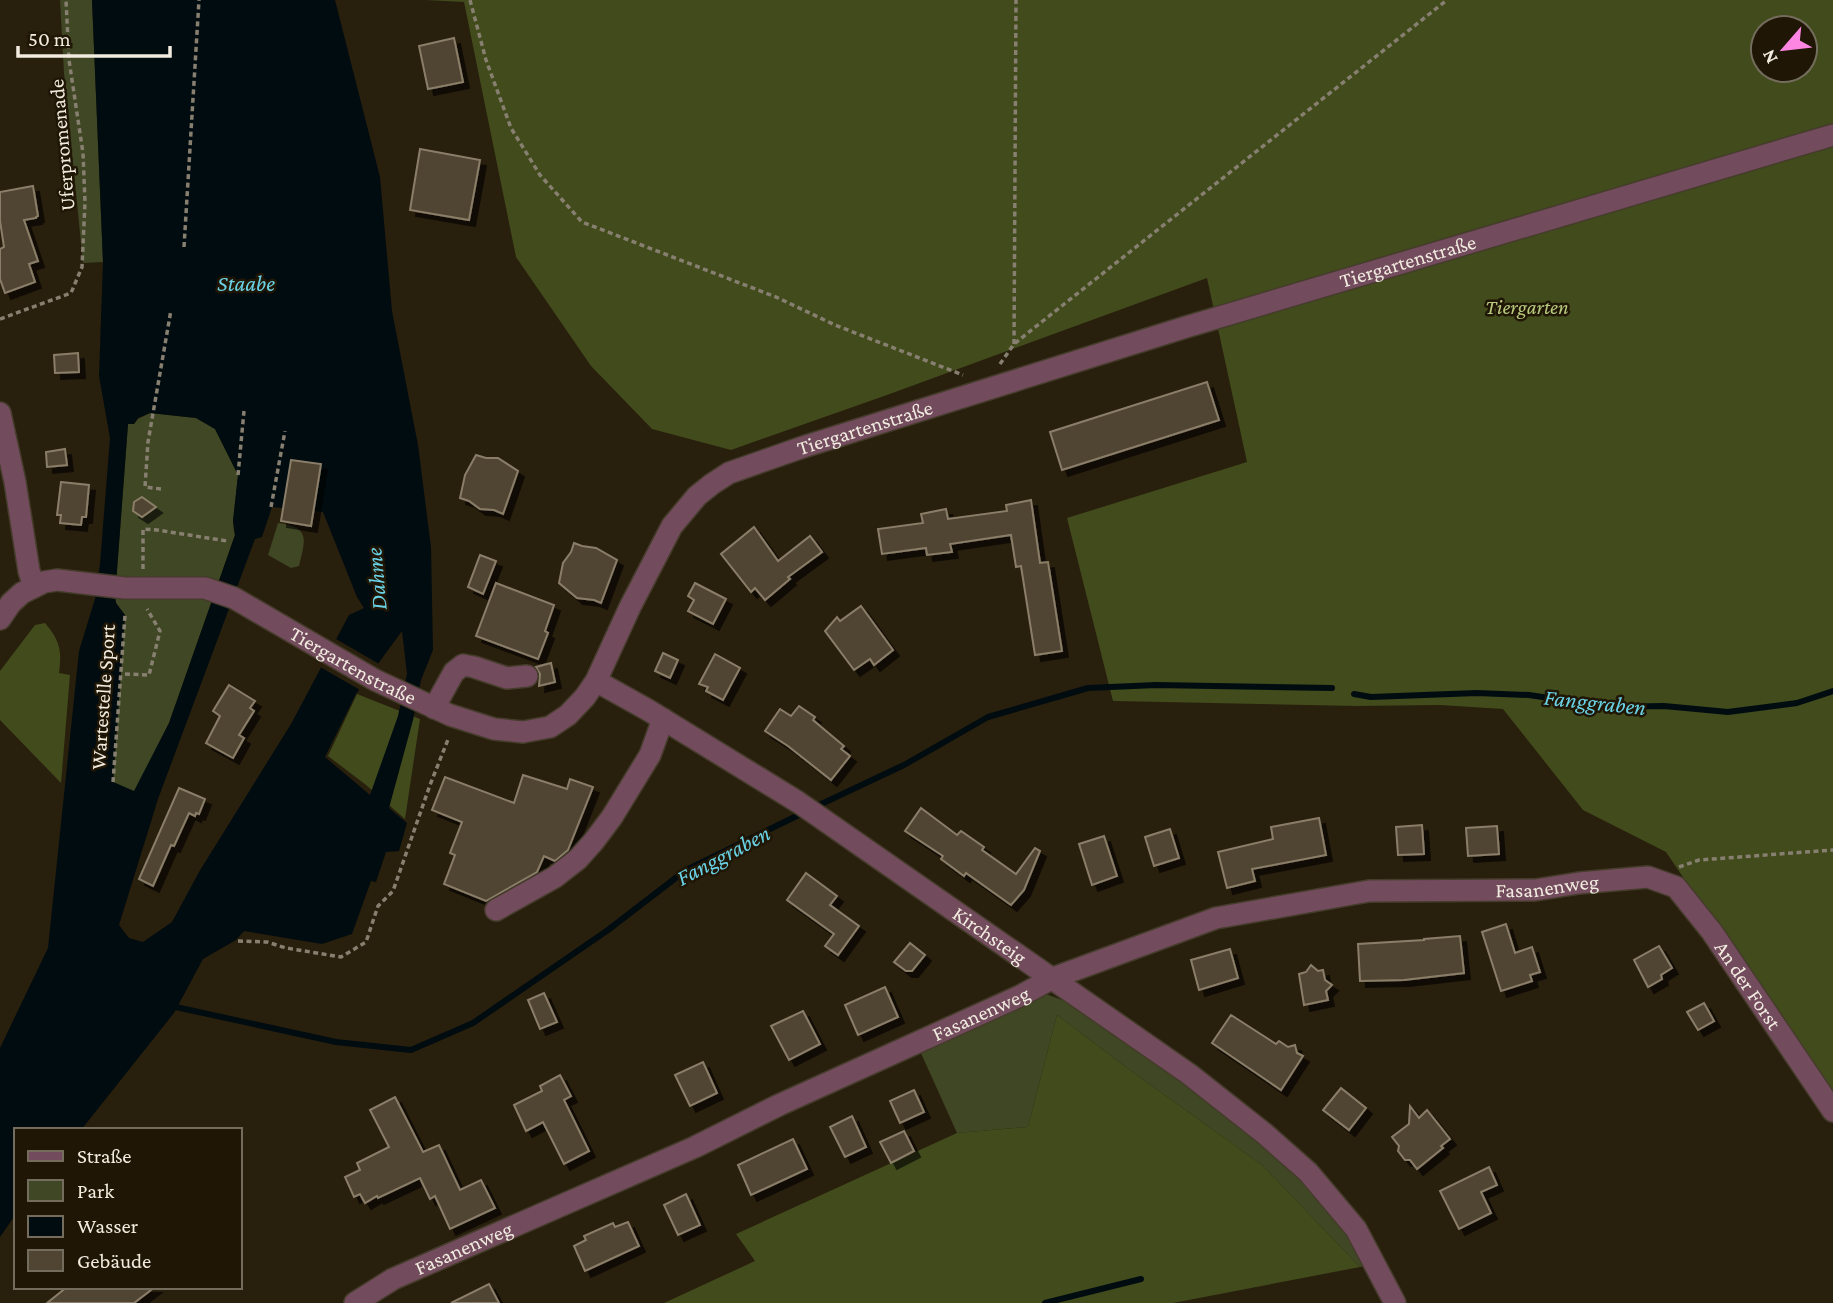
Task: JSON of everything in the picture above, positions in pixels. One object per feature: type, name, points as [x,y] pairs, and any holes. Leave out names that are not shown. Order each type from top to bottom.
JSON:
[{"type":"street","name":"Tiergartenstraße","points":[[34,587],[57,580],[125,587],[195,588],[214,591],[234,598],[375,680],[450,715],[494,729],[523,732],[550,727],[568,715],[596,681],[672,526],[697,496],[729,472],[1186,327],[1833,135]]},
{"type":"street","points":[[0,413],[34,587],[11,603],[0,619]]},
{"type":"street","points":[[429,705],[454,672],[463,665],[507,678],[527,676]]},
{"type":"street","name":"Kirchsteig","points":[[596,681],[798,802],[1189,1074],[1308,1172],[1356,1229],[1395,1303]]},
{"type":"street","points":[[496,910],[555,877],[578,859],[594,841],[650,755],[663,719]]},
{"type":"street","name":"Fasanenweg","points":[[355,1303],[393,1279],[695,1147],[779,1105],[1020,996],[1053,978],[1216,918],[1369,891],[1535,890],[1648,877]]},
{"type":"street","name":"An der Forst","points":[[1648,877],[1676,887],[1712,932],[1833,1111]]},
{"type":"path","name":"Uferpromenade","points":[[0,319],[71,293],[82,267],[85,202],[83,153],[69,60],[65,0]]},
{"type":"path","points":[[184,247],[199,0]]},
{"type":"path","points":[[470,0],[486,60],[512,128],[540,175],[582,222],[776,297],[835,325],[971,378]]},
{"type":"path","points":[[1014,344],[1016,0]]},
{"type":"path","points":[[995,369],[1014,344],[1447,0]]},
{"type":"path","points":[[161,489],[145,487],[148,442],[171,310]]},
{"type":"path","points":[[238,475],[244,411]]},
{"type":"path","points":[[271,507],[285,431]]},
{"type":"path","points":[[144,576],[143,529],[227,541]]},
{"type":"path","points":[[125,674],[149,675],[160,631],[145,605]]},
{"type":"path","name":"Wartestelle Sport","points":[[113,782],[125,615]]},
{"type":"path","points":[[238,942],[267,942],[286,948],[341,957],[366,942],[378,906],[393,891],[449,737]]},
{"type":"path","points":[[1648,877],[1699,860],[1833,850]]},
{"type":"green space","points":[[60,0],[92,0],[103,262],[83,263],[64,73]]},
{"type":"green space","name":"Tiergarten","points":[[425,0],[1833,0],[1833,1099],[1666,852],[1583,810],[1503,709],[1440,705],[1113,701],[1067,518],[1247,462],[1207,278],[731,450],[652,429],[591,366],[516,257],[464,2]]},
{"type":"green space","points":[[150,413],[196,418],[215,429],[238,475],[233,521],[235,535],[169,723],[135,792],[113,782],[125,615],[115,597],[128,424],[134,424]]},
{"type":"green space","points":[[278,523],[301,531],[304,542],[299,566],[291,568],[268,555]]},
{"type":"green space","points":[[45,623],[59,646],[59,673],[70,675],[61,783],[0,720],[0,671],[35,625]]},
{"type":"green space","points":[[357,694],[420,719],[405,819],[328,756]]},
{"type":"green space","points":[[1046,994],[1070,1003],[1212,1103],[1280,1158],[1333,1212],[1371,1265],[1360,1267],[1262,1165],[1057,1015],[1028,1127],[957,1133],[920,1051],[1021,1003]]},
{"type":"green space","points":[[1057,1015],[1262,1165],[1360,1267],[1173,1303],[664,1303],[755,1261],[736,1234],[957,1133],[1028,1127]]},
{"type":"water","name":"Staabe","points":[[92,0],[335,0],[380,177],[392,311],[418,445],[431,547],[433,650],[421,680],[389,808],[407,823],[399,851],[386,852],[376,882],[371,881],[352,934],[322,944],[244,931],[236,940],[203,959],[174,1013],[83,1128],[14,1128],[14,1217],[0,1237],[0,1048],[48,948],[79,651],[95,599],[100,564],[110,438],[99,376],[103,262]],"holes":[[[150,413],[196,418],[215,429],[238,475],[233,521],[235,535],[169,723],[134,791],[113,782],[125,615],[115,597],[128,424],[134,424],[138,418]],[[272,507],[323,512],[357,597],[364,608],[349,615],[291,724],[199,872],[172,922],[143,942],[129,938],[119,925],[158,799],[255,539],[262,537]],[[402,631],[407,674],[398,716],[370,795],[325,757],[356,694]]]},
{"type":"pier","points":[[336,639],[381,665],[362,691],[320,667]]},
{"type":"building","points":[[454,38],[463,82],[428,89],[419,46]]},
{"type":"building","points":[[420,149],[480,160],[469,220],[410,210]]},
{"type":"building","points":[[33,186],[38,216],[24,220],[38,261],[29,264],[35,282],[5,293],[0,279],[0,249],[4,247],[0,221],[0,192]]},
{"type":"building","points":[[78,353],[79,372],[55,373],[54,355]]},
{"type":"building","points":[[1207,382],[1219,420],[1062,470],[1050,432]]},
{"type":"building","points":[[65,449],[67,465],[47,467],[46,452]]},
{"type":"building","points":[[476,455],[498,458],[518,471],[503,514],[480,509],[460,498],[465,475]]},
{"type":"building","points":[[291,460],[321,464],[311,526],[281,521]]},
{"type":"building","points":[[61,482],[89,485],[86,517],[82,517],[81,525],[60,523],[61,515],[57,515]]},
{"type":"building","points":[[142,497],[156,507],[142,517],[133,511],[134,502]]},
{"type":"building","points":[[1031,500],[1040,563],[1048,562],[1062,651],[1035,655],[1021,566],[1016,567],[1011,535],[950,544],[952,552],[927,555],[926,548],[882,554],[878,529],[923,523],[921,514],[946,509],[948,519],[1007,511],[1006,505]]},
{"type":"building","points":[[754,527],[778,561],[810,536],[822,552],[788,577],[790,579],[765,600],[755,588],[751,592],[721,554]]},
{"type":"building","points":[[574,543],[596,548],[617,560],[601,603],[577,598],[559,583],[563,563]]},
{"type":"building","points":[[480,555],[496,561],[483,594],[468,587]]},
{"type":"building","points":[[496,583],[554,605],[545,631],[548,633],[538,659],[476,636]]},
{"type":"building","points":[[695,583],[726,599],[713,624],[688,611],[694,600],[688,596]]},
{"type":"building","points":[[861,606],[893,650],[874,665],[870,659],[854,670],[825,631],[837,617],[840,621]]},
{"type":"building","points":[[663,653],[678,660],[670,678],[655,671]]},
{"type":"building","points":[[715,654],[740,668],[723,700],[706,691],[708,687],[699,684]]},
{"type":"building","points":[[551,663],[555,682],[539,686],[540,674],[536,667]]},
{"type":"building","points":[[229,685],[255,701],[250,708],[254,711],[239,735],[244,738],[233,758],[206,743],[220,716],[213,711]]},
{"type":"building","points":[[799,706],[815,717],[813,720],[844,746],[841,749],[850,756],[831,780],[765,731],[780,709],[791,716]]},
{"type":"building","points":[[523,775],[567,789],[570,779],[593,787],[568,850],[555,861],[544,856],[537,872],[486,901],[444,884],[455,855],[450,853],[462,822],[432,810],[445,777],[514,803]]},
{"type":"building","points":[[179,788],[205,799],[199,814],[196,813],[195,816],[189,813],[153,886],[139,879]]},
{"type":"building","points":[[921,808],[957,835],[961,831],[1016,874],[1035,848],[1040,851],[1024,890],[1011,905],[966,873],[964,876],[941,859],[943,856],[905,831]]},
{"type":"building","points":[[1319,818],[1326,855],[1252,869],[1255,881],[1227,888],[1218,852],[1273,839],[1271,827]]},
{"type":"building","points":[[1422,825],[1424,854],[1398,855],[1396,827]]},
{"type":"building","points":[[1497,826],[1499,854],[1468,856],[1466,828]]},
{"type":"building","points":[[1170,829],[1179,858],[1154,866],[1145,837]]},
{"type":"building","points":[[1104,836],[1117,876],[1092,885],[1079,844]]},
{"type":"building","points":[[806,873],[837,896],[830,905],[859,926],[838,955],[825,946],[834,934],[787,900]]},
{"type":"building","points":[[1506,924],[1515,953],[1532,947],[1540,972],[1530,975],[1532,981],[1501,991],[1482,932]]},
{"type":"building","points":[[1460,936],[1464,973],[1404,980],[1360,981],[1358,944]]},
{"type":"building","points":[[910,943],[925,955],[912,971],[906,971],[894,962]]},
{"type":"building","points":[[1659,946],[1672,968],[1661,975],[1662,979],[1648,987],[1634,960]]},
{"type":"building","points":[[1230,949],[1238,978],[1199,990],[1191,960]]},
{"type":"building","points":[[1311,965],[1318,971],[1323,970],[1325,980],[1332,985],[1326,991],[1328,1000],[1304,1005],[1299,974],[1306,972]]},
{"type":"building","points":[[885,987],[898,1017],[858,1035],[845,1005]]},
{"type":"building","points":[[544,993],[557,1022],[540,1029],[528,1000]]},
{"type":"building","points":[[1704,1003],[1714,1021],[1698,1030],[1687,1012]]},
{"type":"building","points":[[803,1011],[820,1044],[789,1060],[771,1026]]},
{"type":"building","points":[[1231,1015],[1276,1044],[1279,1041],[1288,1047],[1295,1045],[1297,1053],[1303,1056],[1281,1090],[1212,1043]]},
{"type":"building","points":[[703,1062],[717,1093],[690,1106],[675,1075]]},
{"type":"building","points":[[560,1075],[571,1096],[564,1100],[589,1151],[564,1164],[543,1122],[526,1131],[514,1105],[542,1091],[540,1086]]},
{"type":"building","points":[[1341,1088],[1366,1108],[1349,1130],[1323,1110]]},
{"type":"building","points":[[914,1090],[924,1112],[900,1123],[890,1101]]},
{"type":"building","points":[[395,1097],[423,1152],[439,1145],[460,1190],[481,1180],[495,1208],[450,1229],[435,1196],[430,1199],[420,1178],[365,1203],[360,1194],[354,1197],[345,1177],[360,1170],[357,1163],[389,1147],[370,1110]]},
{"type":"building","points":[[1410,1106],[1419,1118],[1427,1110],[1450,1139],[1417,1169],[1410,1160],[1405,1160],[1392,1137],[1409,1124]]},
{"type":"building","points":[[852,1116],[866,1147],[845,1157],[830,1127]]},
{"type":"building","points":[[904,1131],[914,1151],[891,1163],[880,1142]]},
{"type":"building","points":[[793,1139],[807,1169],[751,1195],[738,1165]]},
{"type":"building","points":[[1489,1167],[1497,1185],[1481,1192],[1491,1213],[1459,1229],[1440,1191]]},
{"type":"building","points":[[686,1194],[700,1225],[678,1235],[664,1205]]},
{"type":"building","points":[[628,1222],[639,1246],[585,1271],[574,1246],[586,1240],[584,1236],[613,1223],[615,1227]]},
{"type":"building","points":[[489,1284],[499,1303],[451,1303]]},
{"type":"building","points":[[64,1289],[152,1289],[134,1303],[47,1303]]},
{"type":"waterway","name":"Fanggraben","points":[[815,807],[904,765],[988,717],[1088,688],[1156,685],[1332,688]]},
{"type":"waterway","name":"Fanggraben","points":[[1354,694],[1371,697],[1477,693],[1529,695],[1609,707],[1664,706],[1728,712],[1797,703],[1833,691]]},
{"type":"waterway","name":"Fanggraben","points":[[171,1006],[336,1042],[411,1050],[473,1023],[608,930],[686,870],[805,812]]},
{"type":"waterway","points":[[1045,1303],[1141,1279]]},
{"type":"water label","name":"Dahme","points":[[376,579]]}]
